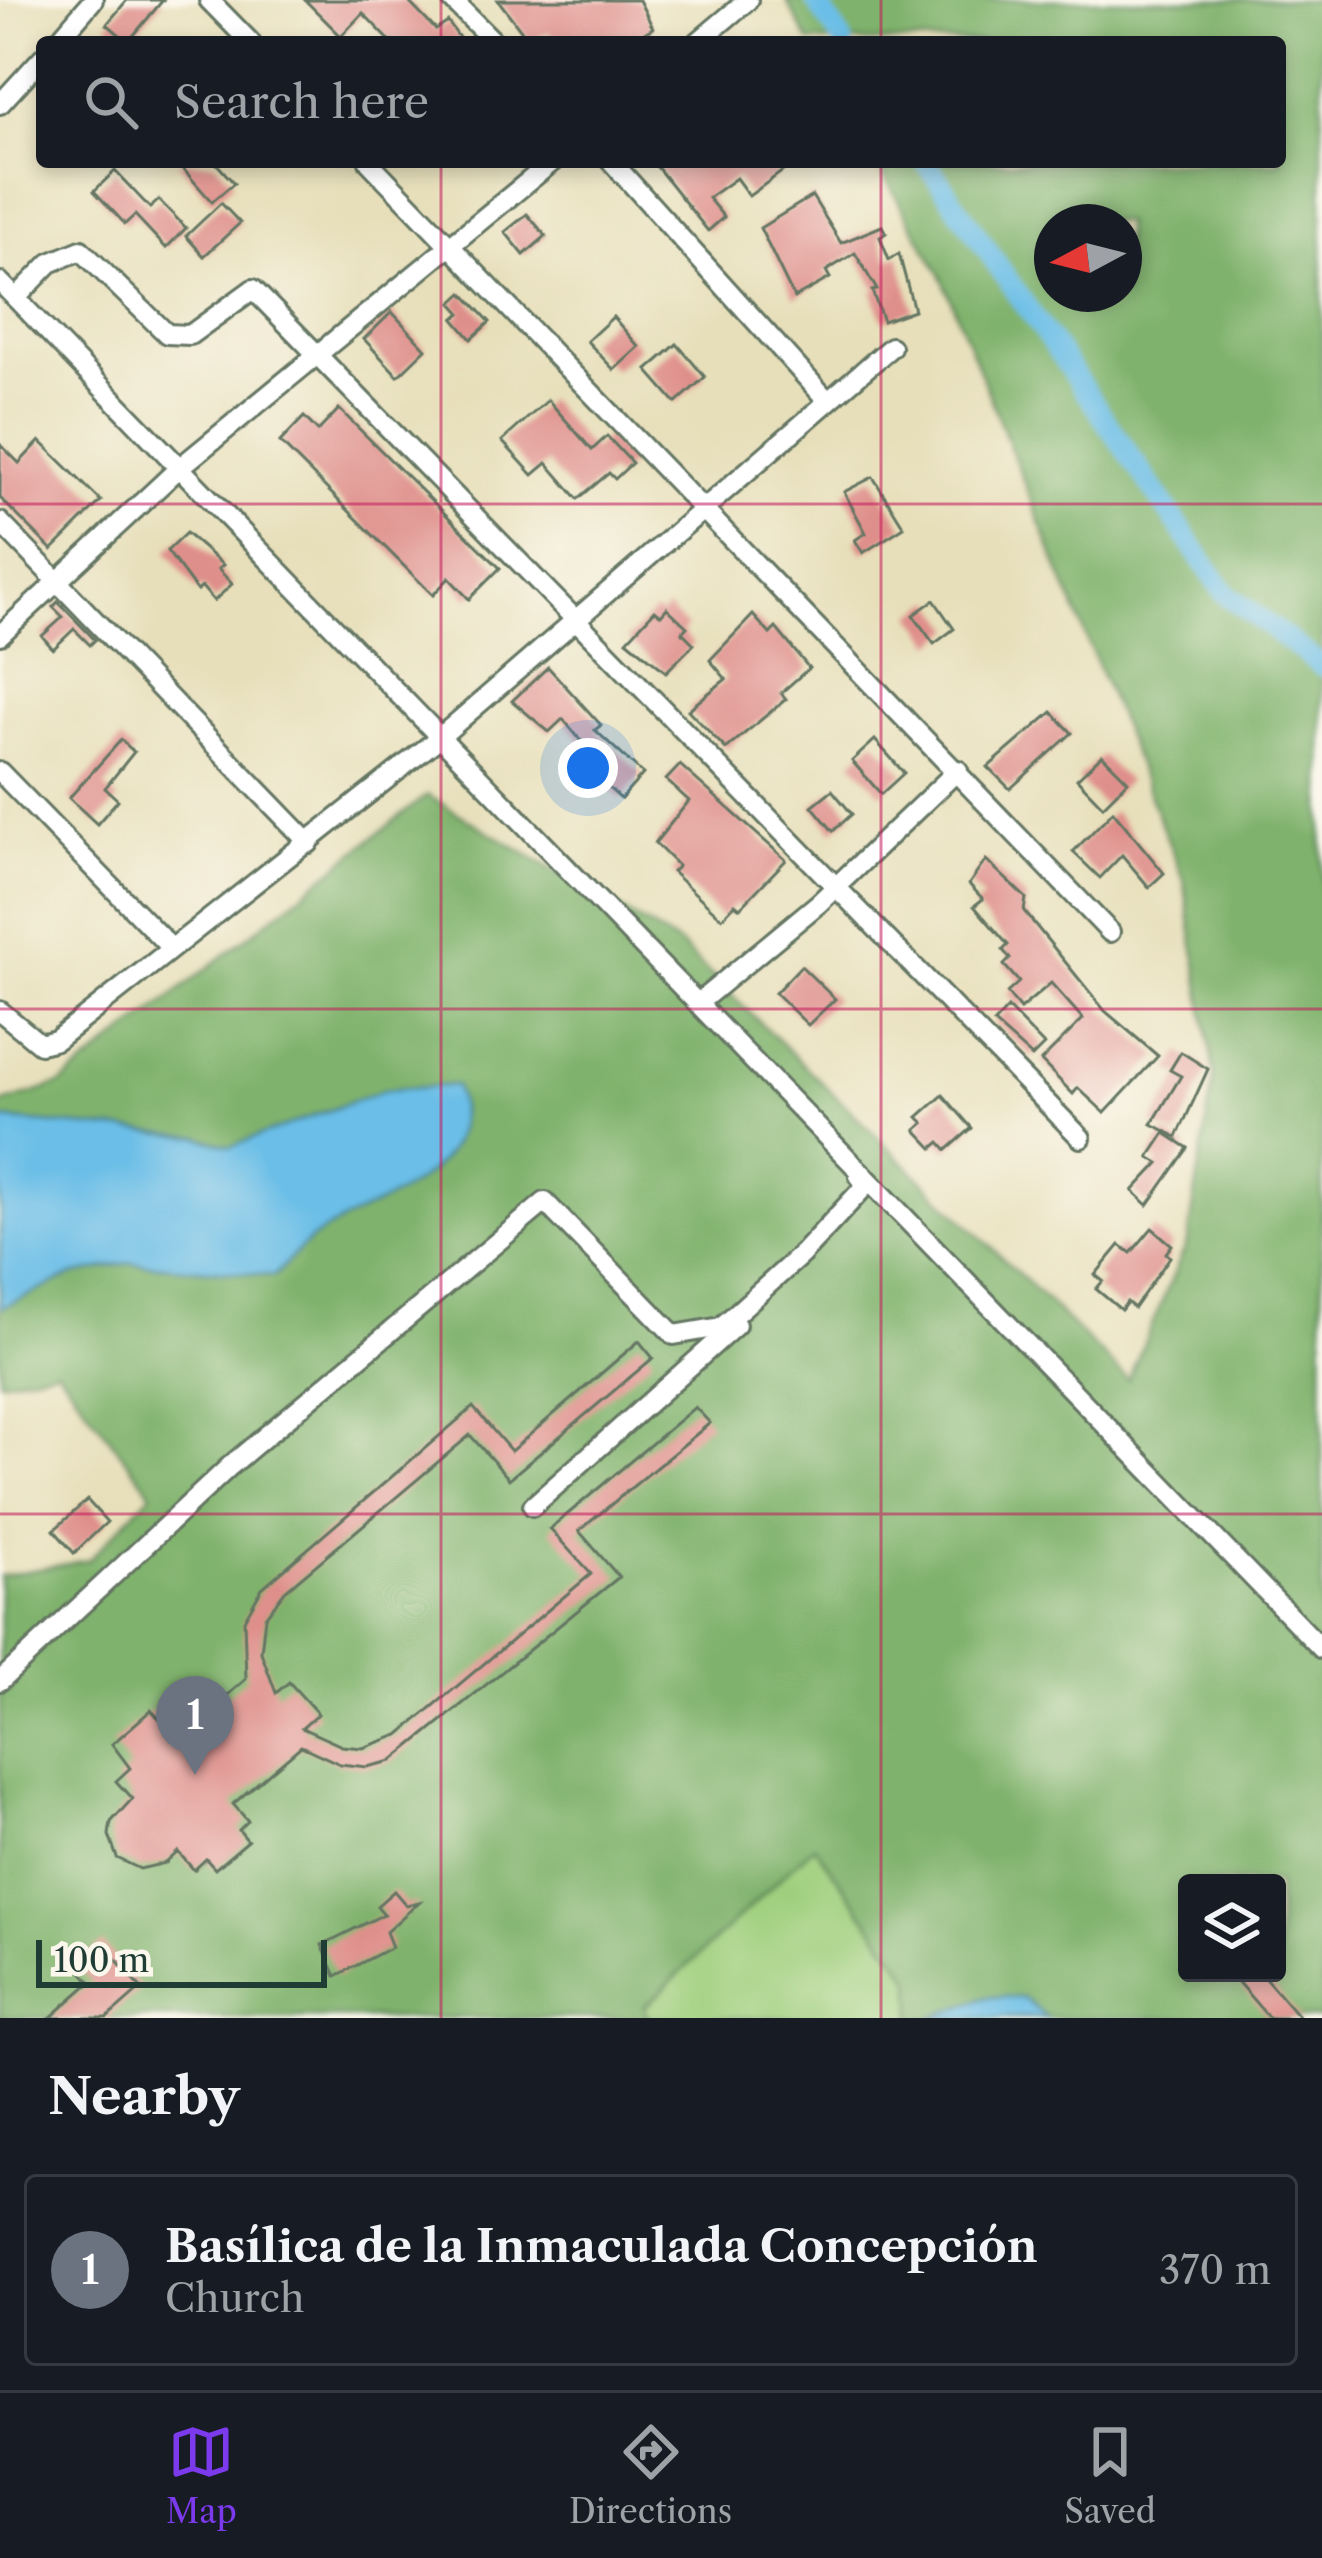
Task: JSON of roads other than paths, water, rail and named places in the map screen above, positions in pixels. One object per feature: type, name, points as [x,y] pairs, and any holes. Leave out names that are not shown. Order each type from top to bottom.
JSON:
[{"type":"street","points":[[62,36],[93,0]]},
{"type":"street","points":[[209,0],[244,36]]},
{"type":"street","points":[[452,0],[488,36]]},
{"type":"street","points":[[705,36],[748,0]]},
{"type":"street","points":[[0,104],[36,65]]},
{"type":"street","points":[[375,168],[1110,932]]},
{"type":"street","points":[[0,635],[178,469],[545,168]]},
{"type":"street","points":[[617,168],[826,399]]},
{"type":"street","points":[[16,298],[50,262],[81,250],[167,334],[190,334],[253,289],[1081,1138]]},
{"type":"street","points":[[0,282],[1322,1648]]},
{"type":"street","points":[[0,1011],[28,1039],[40,1045],[56,1040],[440,738],[891,347]]},
{"type":"street","points":[[0,522],[309,843]]},
{"type":"street","points":[[698,1003],[835,888],[958,770]]},
{"type":"street","points":[[0,772],[171,948]]},
{"type":"street","points":[[0,1681],[230,1466],[545,1202],[674,1335],[721,1328],[802,1254],[867,1184],[633,937]]},
{"type":"street","points":[[533,1506],[674,1385],[880,1191]]},
{"type":"water","points":[[455,1085],[460,1115],[455,1140],[441,1161],[397,1194],[315,1236],[274,1276],[129,1263],[73,1275],[0,1308],[0,1119],[200,1137],[230,1147],[384,1090]]},
{"type":"water","points":[[987,1997],[1022,1997],[1047,2018],[931,2018]]},
{"type":"waterway","points":[[815,0],[839,36]]},
{"type":"waterway","points":[[930,168],[1226,594],[1322,666]]},
{"type":"place","name":"Basílica de la Inmaculada Concepción","points":[[195,1775]]}]
